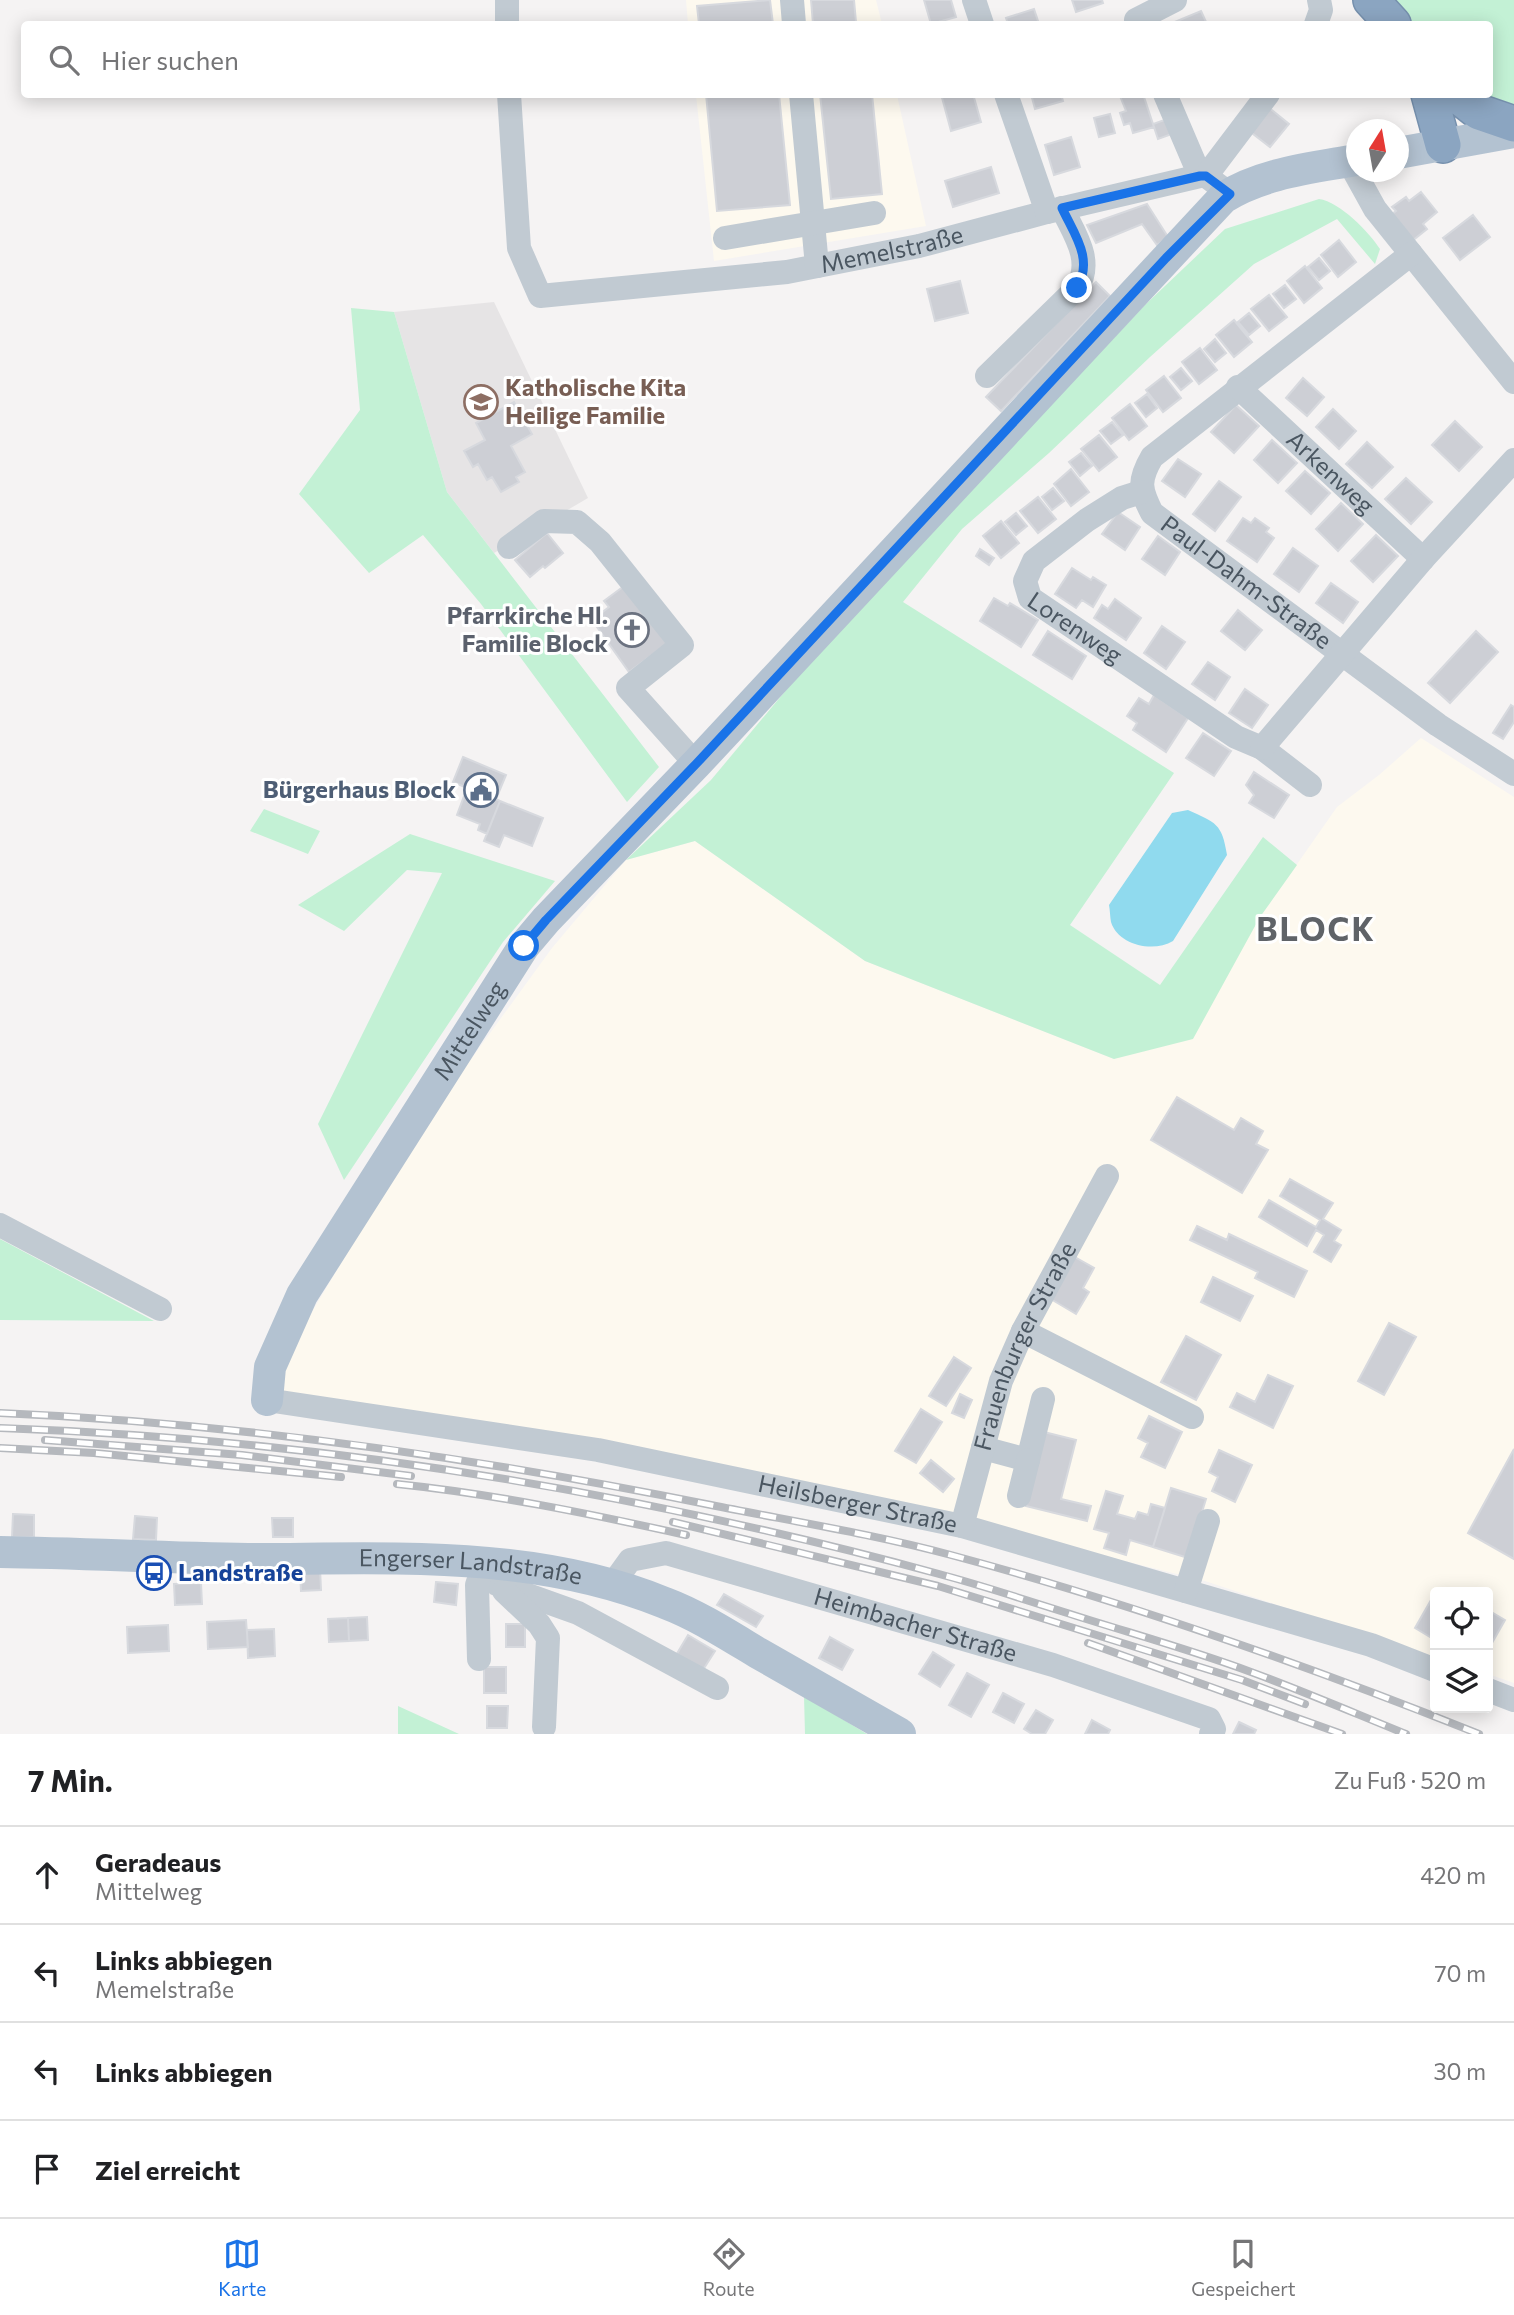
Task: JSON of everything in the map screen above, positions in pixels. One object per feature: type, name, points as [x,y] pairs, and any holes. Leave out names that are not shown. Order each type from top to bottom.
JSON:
[{"type":"highway","points":[[1353,0],[1371,21]]},
{"type":"highway","points":[[1371,0],[1390,21]]},
{"type":"highway","points":[[1448,98],[1455,143]]},
{"type":"highway","points":[[1453,98],[1486,116],[1514,124]]},
{"type":"main road","points":[[1409,151],[1514,132]]},
{"type":"main road","name":"Mittelweg","points":[[267,1399],[270,1367],[302,1295],[524,946],[546,920],[696,764],[1166,258],[1212,182],[1241,187],[1284,174],[1346,162]]},
{"type":"main road","name":"Engerser Landstraße","points":[[0,1552],[245,1559],[397,1558],[484,1572],[558,1572],[612,1585],[678,1609],[900,1734]]},
{"type":"street","points":[[507,0],[507,21]]},
{"type":"street","points":[[792,0],[794,21]]},
{"type":"street","points":[[974,0],[981,21]]},
{"type":"street","points":[[1133,15],[1175,0]]},
{"type":"street","points":[[1317,21],[1321,10],[1319,0]]},
{"type":"street","name":"Memelstraße","points":[[509,98],[519,248],[540,296],[787,272],[919,246],[1054,210],[1212,182]]},
{"type":"street","points":[[801,98],[817,266]]},
{"type":"street","points":[[987,376],[1077,288],[1085,268],[1082,250],[1054,210],[1008,98]]},
{"type":"street","points":[[1168,98],[1212,182]]},
{"type":"street","name":"Mittelweg","points":[[1212,182],[1265,98]]},
{"type":"street","points":[[1363,182],[1375,209],[1514,382]]},
{"type":"street","points":[[724,238],[874,213]]},
{"type":"street","name":"Paul-Dahm-Straße","points":[[1411,254],[1152,457],[1145,470],[1141,492],[1152,513],[1342,654],[1423,559],[1514,460]]},
{"type":"street","name":"Arkenweg","points":[[1238,387],[1423,559]]},
{"type":"street","name":"Lorenweg","points":[[1141,492],[1122,498],[1087,520],[1034,561],[1024,580],[1030,598],[1236,737],[1262,748],[1310,785]]},
{"type":"street","points":[[509,547],[544,522],[577,522],[600,542],[682,645],[628,688],[696,764]]},
{"type":"street","points":[[1262,748],[1342,654],[1438,725],[1514,774]]},
{"type":"street","name":"Frauenburger Straße","points":[[962,1526],[1001,1381],[1023,1331],[1107,1176]]},
{"type":"street","points":[[0,1225],[160,1309]]},
{"type":"street","points":[[1023,1331],[1192,1417]]},
{"type":"street","name":"Heilsberger Straße","points":[[267,1399],[597,1450],[962,1526],[1370,1645],[1430,1668]]},
{"type":"street","points":[[1019,1496],[1042,1399]]},
{"type":"street","points":[[983,1448],[1028,1460]]},
{"type":"street","points":[[1186,1591],[1208,1521]]},
{"type":"street","name":"Heimbacher Straße","points":[[612,1585],[631,1560],[666,1553],[1054,1665],[1209,1719],[1214,1729],[1211,1734]]},
{"type":"street","points":[[479,1659],[477,1585],[484,1572]]},
{"type":"street","points":[[484,1572],[578,1614],[717,1688]]},
{"type":"street","points":[[484,1572],[539,1624],[548,1638],[544,1727]]},
{"type":"street","points":[[1493,1692],[1514,1700]]},
{"type":"shaded area","points":[[686,0],[876,0],[881,21],[688,21]]},
{"type":"shaded area","points":[[696,98],[898,98],[926,226],[714,261]]},
{"type":"shaded area","name":"Katholische Kita Heilige Familie","points":[[494,302],[588,498],[494,553],[447,492],[394,312]]},
{"type":"shaded area","points":[[1421,738],[1514,797],[1514,1683],[1493,1676],[1493,1587],[1430,1587],[1430,1655],[1205,1581],[860,1495],[282,1394],[288,1352],[426,1121],[552,948],[626,860],[695,841],[865,961],[1114,1059],[1260,917],[1337,807]]},
{"type":"green space","points":[[1377,0],[1514,0],[1514,114],[1475,98],[1493,98],[1493,21],[1396,21]]},
{"type":"green space","points":[[1319,199],[1345,212],[1369,234],[1380,249],[1375,264],[1337,219],[1254,264],[1150,357],[1049,453],[962,529],[903,602],[1174,773],[1070,925],[1160,985],[1263,837],[1297,865],[1260,917],[1193,1039],[1114,1059],[865,961],[695,841],[626,860],[711,780],[827,641],[1145,305],[1225,229]]},
{"type":"green space","points":[[351,308],[394,312],[447,492],[659,767],[627,802],[481,604],[423,535],[369,573],[299,494],[360,410]]},
{"type":"green space","points":[[264,809],[320,831],[308,854],[250,831]]},
{"type":"green space","points":[[410,834],[555,881],[503,942],[344,1180],[318,1124],[442,873],[407,870],[344,931],[298,905]]},
{"type":"green space","points":[[0,1239],[154,1321],[0,1320]]},
{"type":"green space","points":[[804,1696],[867,1734],[805,1734]]},
{"type":"green space","points":[[398,1706],[459,1734],[398,1734]]},
{"type":"water","points":[[1188,810],[1216,825],[1223,836],[1227,855],[1173,941],[1156,946],[1137,945],[1115,930],[1109,905],[1172,813]]},
{"type":"building","points":[[770,0],[773,21],[699,21],[697,6]]},
{"type":"building","points":[[811,0],[854,0],[856,21],[813,21]]},
{"type":"building","points":[[924,0],[951,0],[956,17],[930,21]]},
{"type":"building","points":[[1072,0],[1102,0],[1103,3],[1076,12]]},
{"type":"building","points":[[1034,9],[1038,21],[1007,21],[1006,18]]},
{"type":"building","points":[[1201,11],[1206,21],[1177,21]]},
{"type":"building","points":[[706,98],[779,98],[790,205],[717,211]]},
{"type":"building","points":[[820,98],[872,98],[882,194],[831,199]]},
{"type":"building","points":[[942,98],[974,98],[981,122],[951,131]]},
{"type":"building","points":[[1032,98],[1062,98],[1063,101],[1035,109]]},
{"type":"building","points":[[1121,98],[1144,98],[1154,127],[1133,133],[1130,123],[1124,125],[1120,113],[1126,111]]},
{"type":"building","points":[[1267,106],[1289,124],[1270,147],[1248,130]]},
{"type":"building","points":[[1110,114],[1115,133],[1099,137],[1094,118]]},
{"type":"building","points":[[1167,119],[1172,134],[1158,139],[1153,124]]},
{"type":"building","points":[[1071,137],[1080,167],[1054,175],[1045,145]]},
{"type":"building","points":[[991,167],[999,193],[953,207],[945,181]]},
{"type":"building","points":[[1421,192],[1437,212],[1423,224],[1427,229],[1412,241],[1391,215],[1396,211],[1392,207],[1406,197],[1409,201]]},
{"type":"building","points":[[1147,204],[1168,237],[1157,245],[1142,224],[1096,243],[1087,225]]},
{"type":"building","points":[[1473,215],[1490,237],[1460,260],[1443,238]]},
{"type":"building","points":[[1339,240],[1356,262],[1338,277],[1321,255]]},
{"type":"building","points":[[1319,258],[1330,271],[1319,280],[1308,267]]},
{"type":"building","points":[[1305,266],[1322,288],[1304,303],[1287,281]]},
{"type":"building","points":[[960,281],[968,313],[935,321],[927,289]]},
{"type":"building","points":[[1096,282],[1110,296],[1001,411],[986,397]]},
{"type":"building","points":[[1285,285],[1296,299],[1284,308],[1273,294]]},
{"type":"building","points":[[1269,295],[1287,317],[1269,331],[1251,309]]},
{"type":"building","points":[[1249,313],[1260,326],[1249,335],[1238,322]]},
{"type":"building","points":[[1234,320],[1252,342],[1234,357],[1216,335]]},
{"type":"building","points":[[1215,339],[1226,353],[1215,362],[1204,349]]},
{"type":"building","points":[[1200,348],[1217,370],[1199,384],[1182,362]]},
{"type":"building","points":[[1181,368],[1192,381],[1181,390],[1170,377]]},
{"type":"building","points":[[1164,376],[1181,398],[1163,412],[1146,390]]},
{"type":"building","points":[[1303,378],[1324,397],[1307,416],[1286,398]]},
{"type":"building","points":[[1147,394],[1157,408],[1146,417],[1135,403]]},
{"type":"building","points":[[514,402],[532,434],[511,446],[525,472],[516,477],[519,482],[501,492],[492,477],[487,480],[478,464],[473,467],[464,451],[485,440],[476,423]]},
{"type":"building","points":[[1130,404],[1147,426],[1129,440],[1112,418]]},
{"type":"building","points":[[1236,405],[1259,426],[1234,453],[1211,432]]},
{"type":"building","points":[[1333,409],[1356,431],[1339,449],[1316,427]]},
{"type":"building","points":[[1455,421],[1482,447],[1459,471],[1432,445]]},
{"type":"building","points":[[1112,422],[1123,435],[1111,444],[1100,431]]},
{"type":"building","points":[[1099,435],[1117,457],[1099,471],[1081,449]]},
{"type":"building","points":[[1272,440],[1297,463],[1278,483],[1254,460]]},
{"type":"building","points":[[1367,442],[1393,467],[1372,488],[1346,464]]},
{"type":"building","points":[[1081,453],[1092,466],[1080,476],[1069,462]]},
{"type":"building","points":[[1178,459],[1201,474],[1185,497],[1162,481]]},
{"type":"building","points":[[1071,469],[1089,492],[1071,506],[1054,484]]},
{"type":"building","points":[[1305,471],[1330,493],[1311,514],[1286,491]]},
{"type":"building","points":[[1406,478],[1432,502],[1411,524],[1385,499]]},
{"type":"building","points":[[1219,481],[1241,497],[1215,531],[1193,514]]},
{"type":"building","points":[[1053,488],[1064,501],[1052,510],[1042,497]]},
{"type":"building","points":[[1038,497],[1056,519],[1038,533],[1020,511]]},
{"type":"building","points":[[1341,503],[1363,524],[1338,551],[1316,529]]},
{"type":"building","points":[[1118,512],[1140,527],[1125,550],[1102,534]]},
{"type":"building","points":[[1016,513],[1027,526],[1016,535],[1005,522]]},
{"type":"building","points":[[1243,518],[1251,523],[1255,518],[1269,528],[1266,532],[1274,538],[1257,562],[1227,541]]},
{"type":"building","points":[[1001,521],[1019,543],[1001,558],[983,536]]},
{"type":"building","points":[[547,533],[563,553],[530,577],[515,560]]},
{"type":"building","points":[[1376,535],[1398,556],[1373,582],[1351,561]]},
{"type":"building","points":[[1158,536],[1180,552],[1165,575],[1142,559]]},
{"type":"building","points":[[1293,548],[1318,566],[1299,592],[1274,574]]},
{"type":"building","points":[[980,549],[994,558],[989,565],[976,556]]},
{"type":"building","points":[[1072,568],[1091,580],[1093,577],[1106,585],[1093,607],[1082,600],[1076,608],[1055,594]]},
{"type":"building","points":[[1331,583],[1358,602],[1343,623],[1316,603]]},
{"type":"building","name":"Pfarrkirche Hl. Familie Block","points":[[624,586],[672,640],[629,672],[592,620],[609,607],[604,601]]},
{"type":"building","points":[[994,598],[1008,606],[1010,603],[1038,620],[1021,647],[980,621]]},
{"type":"building","points":[[1115,599],[1141,618],[1126,640],[1094,618],[1102,605],[1108,609]]},
{"type":"building","points":[[1238,610],[1262,630],[1245,650],[1221,631]]},
{"type":"building","points":[[1162,626],[1185,642],[1166,669],[1144,653]]},
{"type":"building","points":[[1048,631],[1086,656],[1072,679],[1033,655]]},
{"type":"building","points":[[1476,631],[1498,652],[1450,703],[1428,683]]},
{"type":"building","points":[[1208,662],[1230,677],[1215,700],[1192,684]]},
{"type":"building","points":[[1245,689],[1268,705],[1252,728],[1229,713]]},
{"type":"building","points":[[1154,695],[1188,718],[1166,752],[1133,730],[1137,723],[1127,716],[1139,698],[1149,704]]},
{"type":"building","points":[[1511,705],[1514,707],[1514,722],[1503,739],[1493,733]]},
{"type":"building","points":[[1203,733],[1231,751],[1214,776],[1186,758]]},
{"type":"building","points":[[463,757],[506,775],[496,799],[500,801],[487,834],[478,830],[480,824],[457,815],[467,788],[453,782]]},
{"type":"building","points":[[1254,772],[1289,795],[1274,818],[1249,803],[1254,795],[1246,785]]},
{"type":"building","points":[[500,801],[543,818],[532,846],[504,835],[499,847],[484,841]]},
{"type":"building","points":[[1177,1097],[1234,1130],[1241,1118],[1263,1131],[1256,1144],[1268,1150],[1242,1193],[1151,1140]]},
{"type":"building","points":[[1290,1179],[1333,1203],[1323,1219],[1341,1230],[1334,1241],[1341,1245],[1331,1262],[1314,1252],[1324,1235],[1316,1230],[1307,1246],[1259,1217],[1269,1200],[1316,1227],[1320,1220],[1280,1196]]},
{"type":"building","points":[[1197,1226],[1227,1240],[1229,1234],[1307,1271],[1294,1297],[1255,1278],[1258,1272],[1190,1240]]},
{"type":"building","points":[[1073,1256],[1094,1268],[1083,1288],[1089,1292],[1076,1314],[1049,1298]]},
{"type":"building","points":[[1213,1277],[1253,1296],[1240,1321],[1201,1302]]},
{"type":"building","points":[[1389,1323],[1416,1337],[1384,1395],[1358,1381]]},
{"type":"building","points":[[1186,1336],[1221,1355],[1196,1400],[1161,1382]]},
{"type":"building","points":[[954,1357],[971,1368],[946,1406],[929,1396]]},
{"type":"building","points":[[1268,1375],[1293,1386],[1273,1428],[1230,1407],[1237,1393],[1255,1402]]},
{"type":"building","points":[[960,1394],[972,1400],[964,1418],[952,1413]]},
{"type":"building","points":[[921,1409],[942,1422],[916,1463],[895,1451]]},
{"type":"building","points":[[1149,1416],[1182,1432],[1165,1468],[1141,1457],[1148,1443],[1138,1438]]},
{"type":"building","points":[[1044,1432],[1076,1440],[1061,1499],[1091,1506],[1087,1521],[1026,1506]]},
{"type":"building","points":[[1514,1449],[1514,1559],[1468,1533]]},
{"type":"building","points":[[1219,1450],[1252,1465],[1235,1502],[1212,1491],[1218,1477],[1209,1472]]},
{"type":"building","points":[[931,1460],[954,1479],[943,1492],[920,1473]]},
{"type":"building","points":[[1171,1488],[1206,1499],[1188,1558],[1153,1547]]},
{"type":"building","points":[[1106,1491],[1123,1496],[1117,1514],[1135,1519],[1138,1512],[1148,1515],[1151,1504],[1165,1508],[1153,1547],[1130,1540],[1126,1555],[1104,1548],[1109,1533],[1094,1529]]},
{"type":"building","points":[[13,1514],[34,1515],[34,1537],[12,1537]]},
{"type":"building","points":[[135,1516],[157,1518],[156,1540],[133,1539]]},
{"type":"building","points":[[272,1518],[293,1518],[293,1537],[273,1537]]},
{"type":"building","points":[[320,1568],[321,1590],[301,1591],[300,1569]]},
{"type":"building","points":[[436,1582],[458,1584],[456,1605],[434,1602]]},
{"type":"building","points":[[201,1583],[202,1604],[175,1605],[174,1584]]},
{"type":"building","points":[[724,1594],[763,1616],[756,1627],[717,1605]]},
{"type":"building","points":[[1430,1602],[1430,1637],[1415,1628]]},
{"type":"building","points":[[1493,1613],[1505,1620],[1493,1641]]},
{"type":"building","points":[[367,1617],[368,1640],[349,1641],[348,1618]]},
{"type":"building","points":[[348,1618],[349,1641],[329,1642],[328,1619]]},
{"type":"building","points":[[246,1620],[248,1647],[208,1649],[207,1622]]},
{"type":"building","points":[[506,1624],[525,1624],[525,1647],[506,1647]]},
{"type":"building","points":[[168,1625],[169,1651],[128,1653],[127,1627]]},
{"type":"building","points":[[274,1629],[275,1656],[248,1658],[247,1630]]},
{"type":"building","points":[[688,1635],[715,1651],[701,1673],[675,1657]]},
{"type":"building","points":[[830,1637],[853,1650],[842,1670],[819,1658]]},
{"type":"building","points":[[933,1652],[954,1665],[940,1687],[919,1674]]},
{"type":"building","points":[[484,1667],[506,1667],[506,1693],[484,1693]]},
{"type":"building","points":[[967,1673],[989,1685],[971,1717],[949,1705]]},
{"type":"building","points":[[1003,1693],[1024,1704],[1014,1723],[993,1712]]},
{"type":"building","points":[[487,1706],[508,1706],[507,1728],[487,1728]]},
{"type":"building","points":[[1036,1710],[1053,1720],[1045,1734],[1032,1734],[1024,1729]]},
{"type":"building","points":[[1092,1720],[1110,1730],[1108,1734],[1085,1734]]},
{"type":"building","points":[[1239,1722],[1256,1730],[1254,1734],[1233,1734]]},
{"type":"railway","points":[[0,1413],[179,1425],[357,1445],[535,1472],[892,1541],[1018,1574],[1151,1615],[1283,1660],[1479,1734]]},
{"type":"railway","points":[[0,1428],[119,1434],[355,1457],[591,1494],[708,1518],[824,1544],[1001,1592],[1228,1664],[1406,1734]]},
{"type":"railway","points":[[45,1440],[242,1455],[411,1476]]},
{"type":"railway","points":[[0,1448],[94,1453],[341,1477]]},
{"type":"railway","points":[[397,1484],[542,1505],[686,1535]]},
{"type":"railway","points":[[673,1522],[938,1586],[1242,1680],[1305,1704]]},
{"type":"railway","points":[[1088,1643],[1342,1734]]},
{"type":"place","name":"Katholische Kita Heilige Familie","points":[[481,402]]},
{"type":"place","name":"Pfarrkirche Hl. Familie Block","points":[[632,630]]},
{"type":"place","name":"Bürgerhaus Block","points":[[481,790]]},
{"type":"place","name":"Landstraße","points":[[154,1573]]},
{"type":"district","name":"BLOCK","points":[[1316,930]]},
{"type":"route","points":[[524,946],[1166,258],[1223,198],[1230,194],[1226,188],[1206,176],[1200,176],[1062,208],[1084,260],[1083,278],[1077,288]]}]
